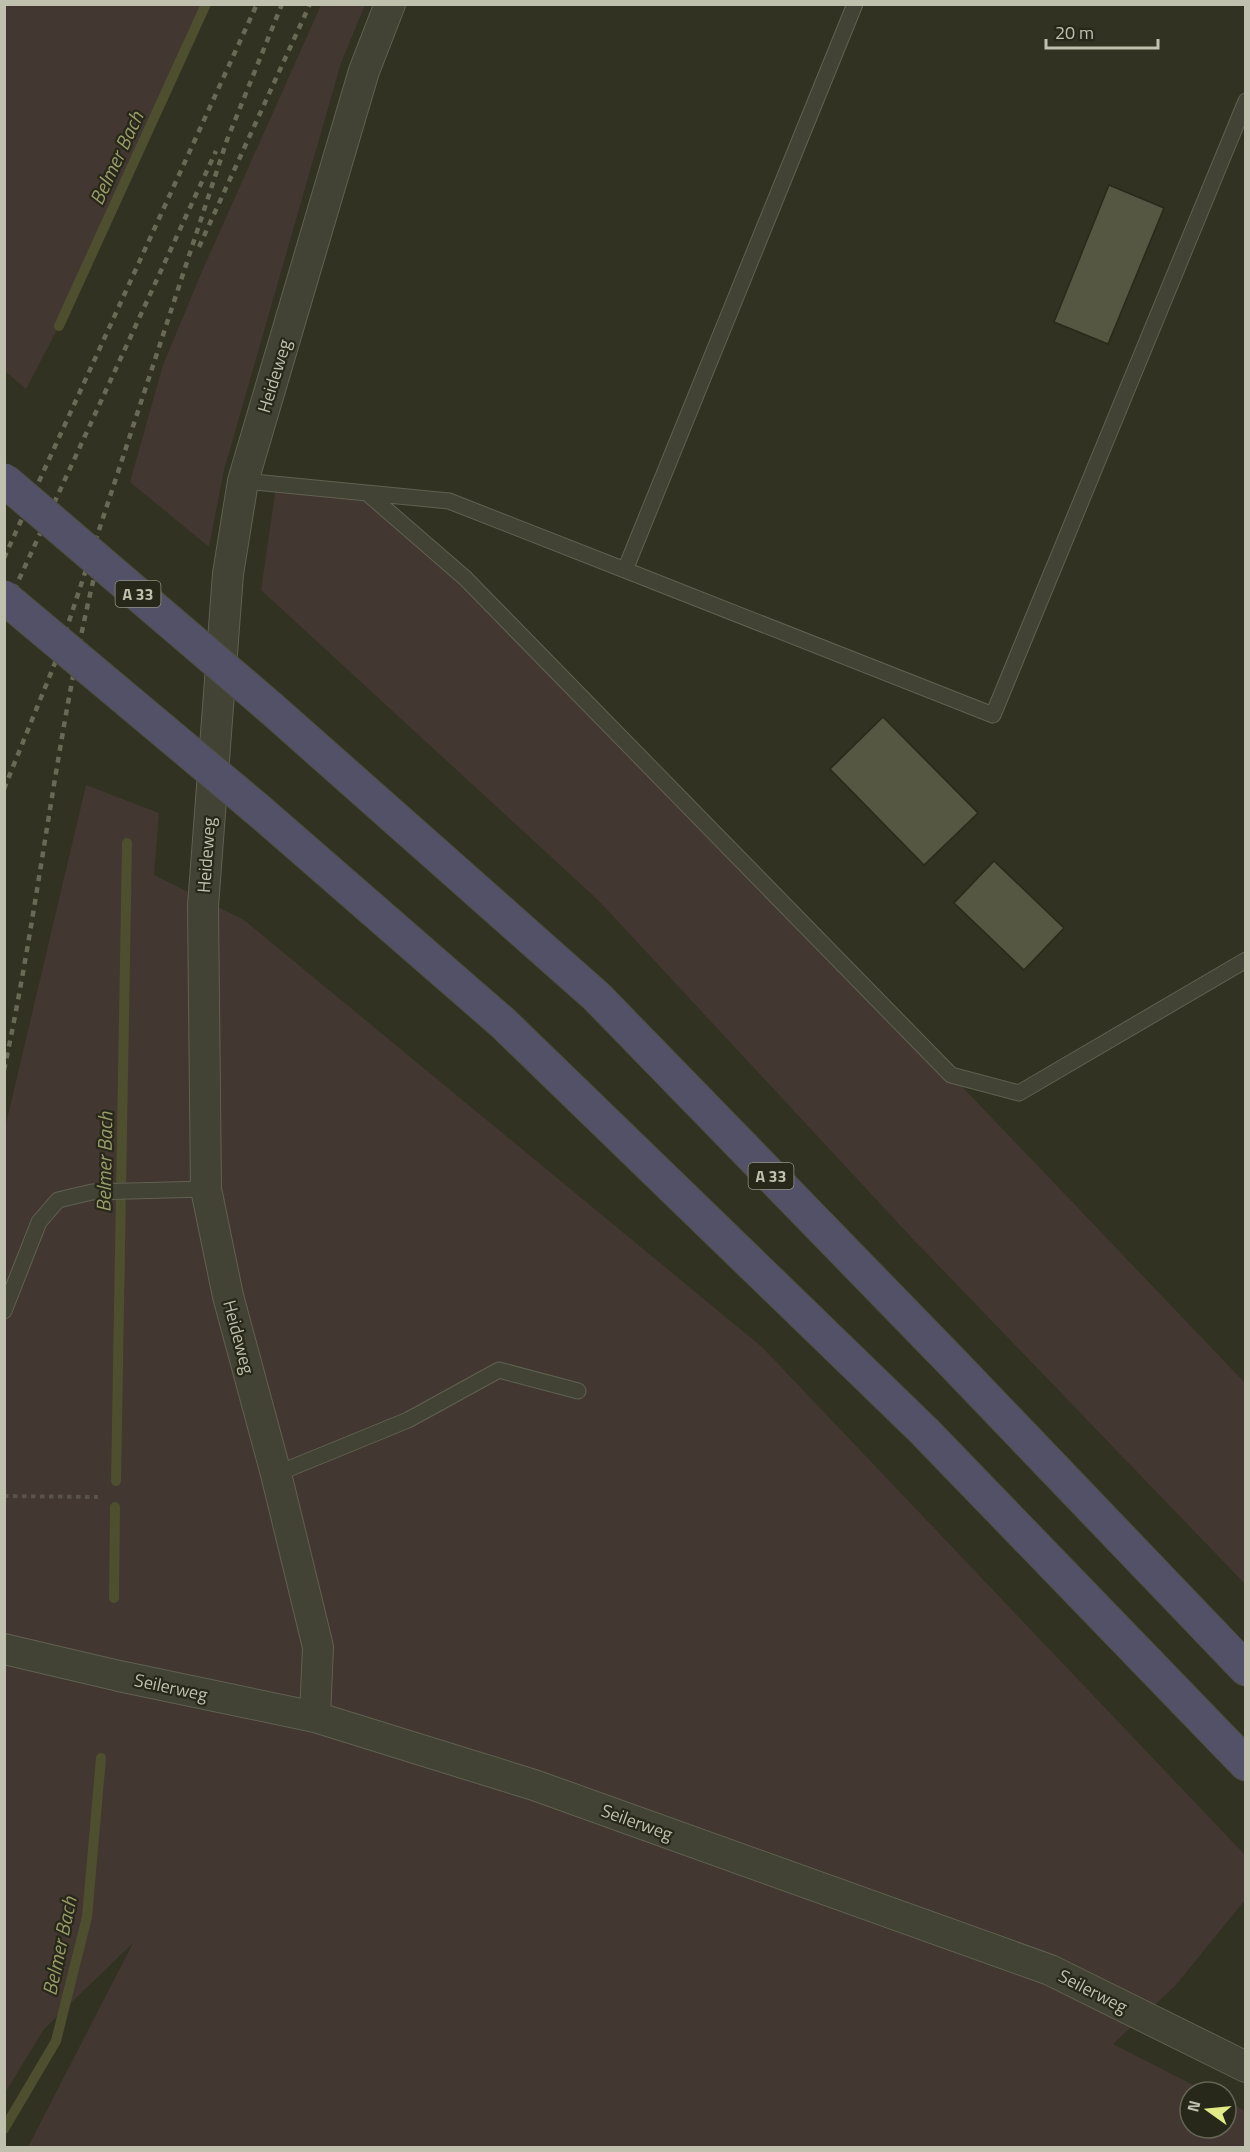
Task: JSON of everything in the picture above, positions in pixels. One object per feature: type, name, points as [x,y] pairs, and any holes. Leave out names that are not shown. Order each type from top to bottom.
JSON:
[{"type":"highway","name":"A 33","points":[[4,480],[272,709],[597,997],[951,1361],[1245,1669]]},
{"type":"highway","points":[[4,597],[257,809],[520,1039],[924,1431],[1245,1764]]},
{"type":"street","name":"Heideweg","points":[[315,1717],[318,1647],[276,1474],[228,1296],[206,1189],[203,906],[228,574],[243,482],[364,71],[390,4]]},
{"type":"street","name":"Seilerweg","points":[[4,1649],[118,1676],[315,1717],[534,1785],[1050,1970],[1245,2067]]},
{"type":"lane","points":[[625,570],[855,4]]},
{"type":"lane","points":[[243,482],[449,501],[993,715],[1245,101]]},
{"type":"lane","points":[[367,493],[465,578],[951,1075],[1019,1093],[1245,960]]},
{"type":"lane","points":[[4,1311],[39,1221],[58,1200],[92,1192],[206,1189]]},
{"type":"lane","points":[[276,1474],[408,1420],[499,1370],[578,1391]]},
{"type":"path","points":[[4,1496],[98,1497]]},
{"type":"shaded area","points":[[5,4],[206,5],[59,326],[26,389],[5,371]]},
{"type":"shaded area","points":[[321,5],[365,5],[341,63],[224,470],[209,547],[130,482],[163,365],[203,269]]},
{"type":"shaded area","points":[[276,487],[367,493],[465,578],[951,1075],[1245,1383],[1245,1584],[911,1237],[599,901],[261,590]]},
{"type":"shaded area","points":[[86,785],[159,813],[154,875],[244,920],[762,1347],[1245,1855],[1245,1900],[1175,1986],[1113,2044],[1184,2080],[1178,2080],[1178,2140],[1238,2140],[1238,2107],[1245,2111],[1245,2147],[28,2147],[133,1943],[44,2029],[5,2093],[5,1128]]},
{"type":"building","points":[[1109,185],[1164,208],[1108,344],[1054,322]]},
{"type":"building","points":[[883,717],[978,813],[924,865],[830,769]]},
{"type":"building","points":[[994,861],[1064,928],[1024,970],[954,903]]},
{"type":"waterway","name":"Belmer Bach","points":[[59,326],[206,4]]},
{"type":"waterway","name":"Belmer Bach","points":[[116,1481],[127,843]]},
{"type":"waterway","name":"Belmer Bach","points":[[114,1598],[115,1507]]},
{"type":"waterway","name":"Belmer Bach","points":[[4,2129],[56,2041],[87,1917],[101,1758]]},
{"type":"railway","points":[[4,558],[257,4]]},
{"type":"railway","points":[[4,789],[57,658],[227,140],[282,4]]},
{"type":"railway","points":[[199,247],[310,4]]},
{"type":"railway","points":[[4,612],[216,151]]},
{"type":"railway","points":[[4,1070],[29,941],[72,681],[100,553]]}]
